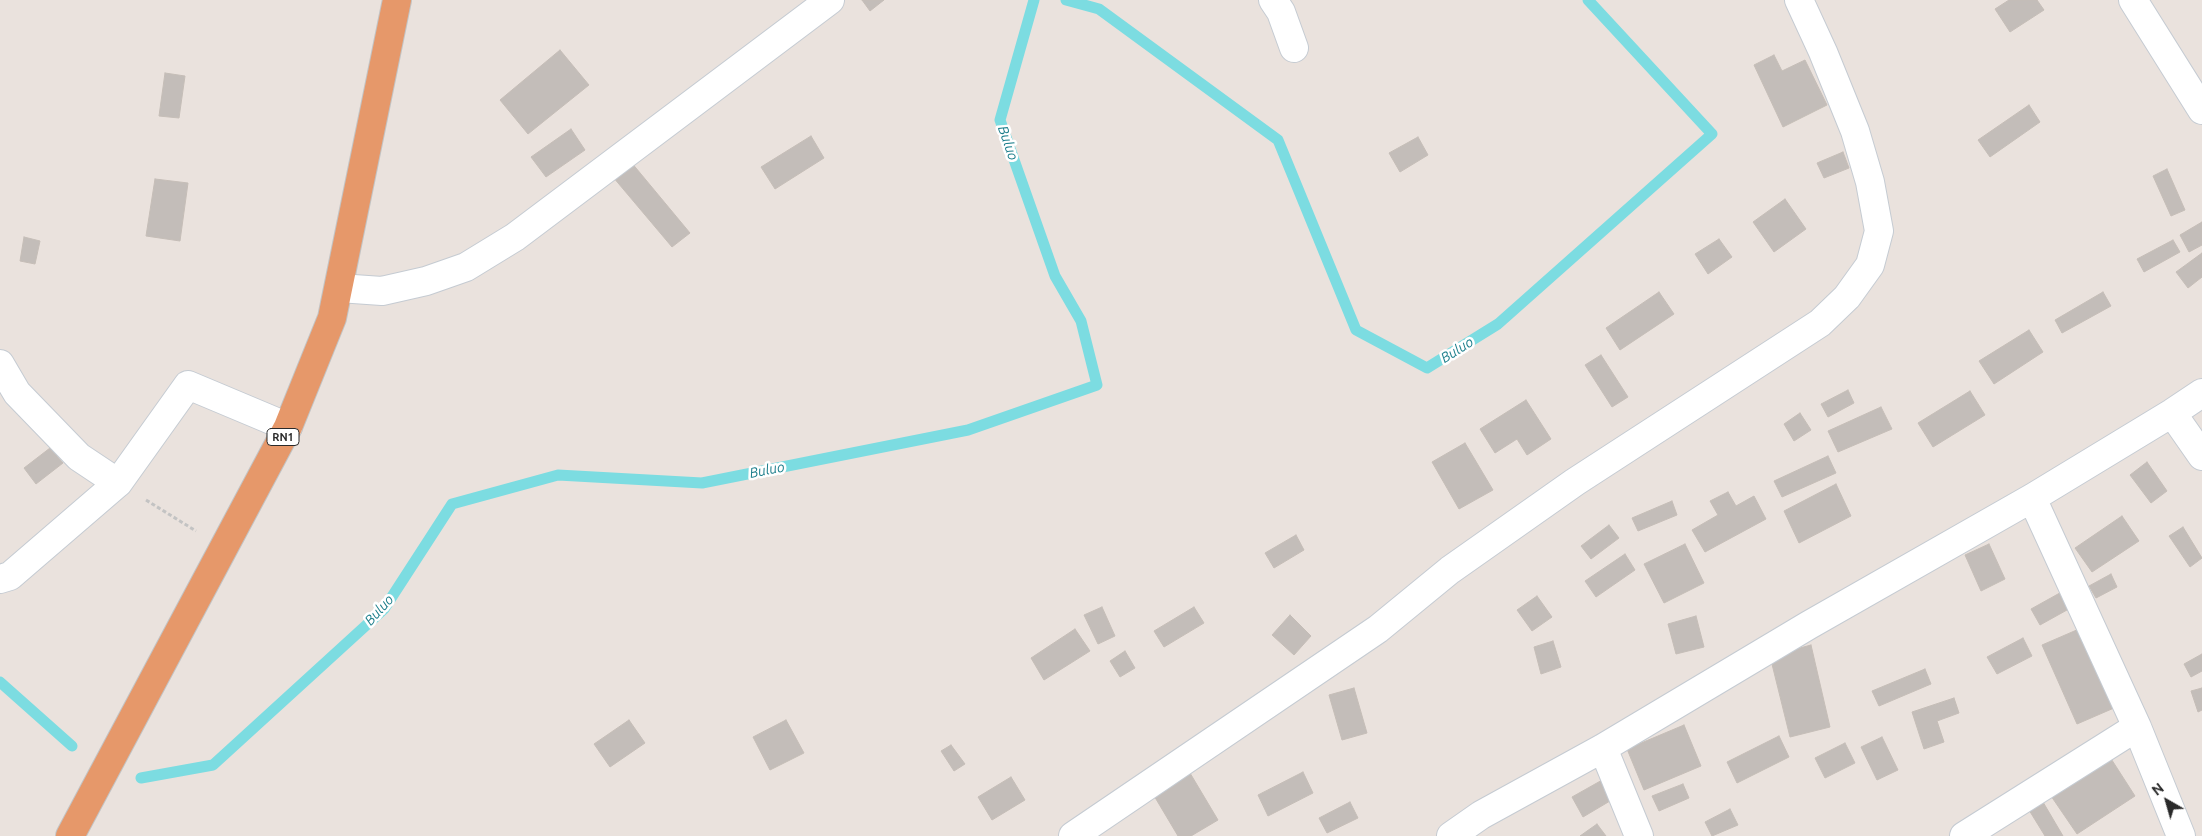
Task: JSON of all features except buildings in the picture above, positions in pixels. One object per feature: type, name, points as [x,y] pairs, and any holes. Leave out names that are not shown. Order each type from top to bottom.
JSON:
[{"type":"highway","name":"RN1","points":[[70,836],[288,427],[332,318],[397,0]]},
{"type":"street","points":[[338,288],[382,291],[426,281],[466,267],[515,237],[830,0]]},
{"type":"street","points":[[1273,0],[1281,12],[1294,48]]},
{"type":"street","points":[[1073,836],[1378,629],[1450,570],[1575,482],[1820,323],[1847,297],[1870,265],[1879,231],[1870,182],[1855,131],[1823,52],[1798,0]]},
{"type":"street","points":[[2133,0],[2202,110]]},
{"type":"street","points":[[0,364],[17,393],[79,456],[118,483]]},
{"type":"street","points":[[0,579],[10,576],[118,483],[188,384],[288,427]]},
{"type":"street","points":[[1451,836],[1481,816],[1603,748],[1818,620],[2032,498],[2202,393]]},
{"type":"street","points":[[2172,413],[2202,456]]},
{"type":"street","points":[[2032,498],[2137,727],[2181,836]]},
{"type":"street","points":[[1964,836],[2137,727]]},
{"type":"street","points":[[1603,748],[1640,836]]},
{"type":"path","points":[[118,483],[224,548]]},
{"type":"waterway","name":"Buluo","points":[[141,778],[213,765],[384,609],[452,504],[558,475],[702,483],[968,430],[1097,385],[1081,321],[1055,276],[1000,120],[1034,0]]},
{"type":"waterway","name":"Buluo","points":[[1066,0],[1099,9],[1278,140],[1356,330],[1427,368],[1498,324],[1712,134],[1588,0]]},
{"type":"waterway","name":"Buluo","points":[[0,682],[72,746]]}]
